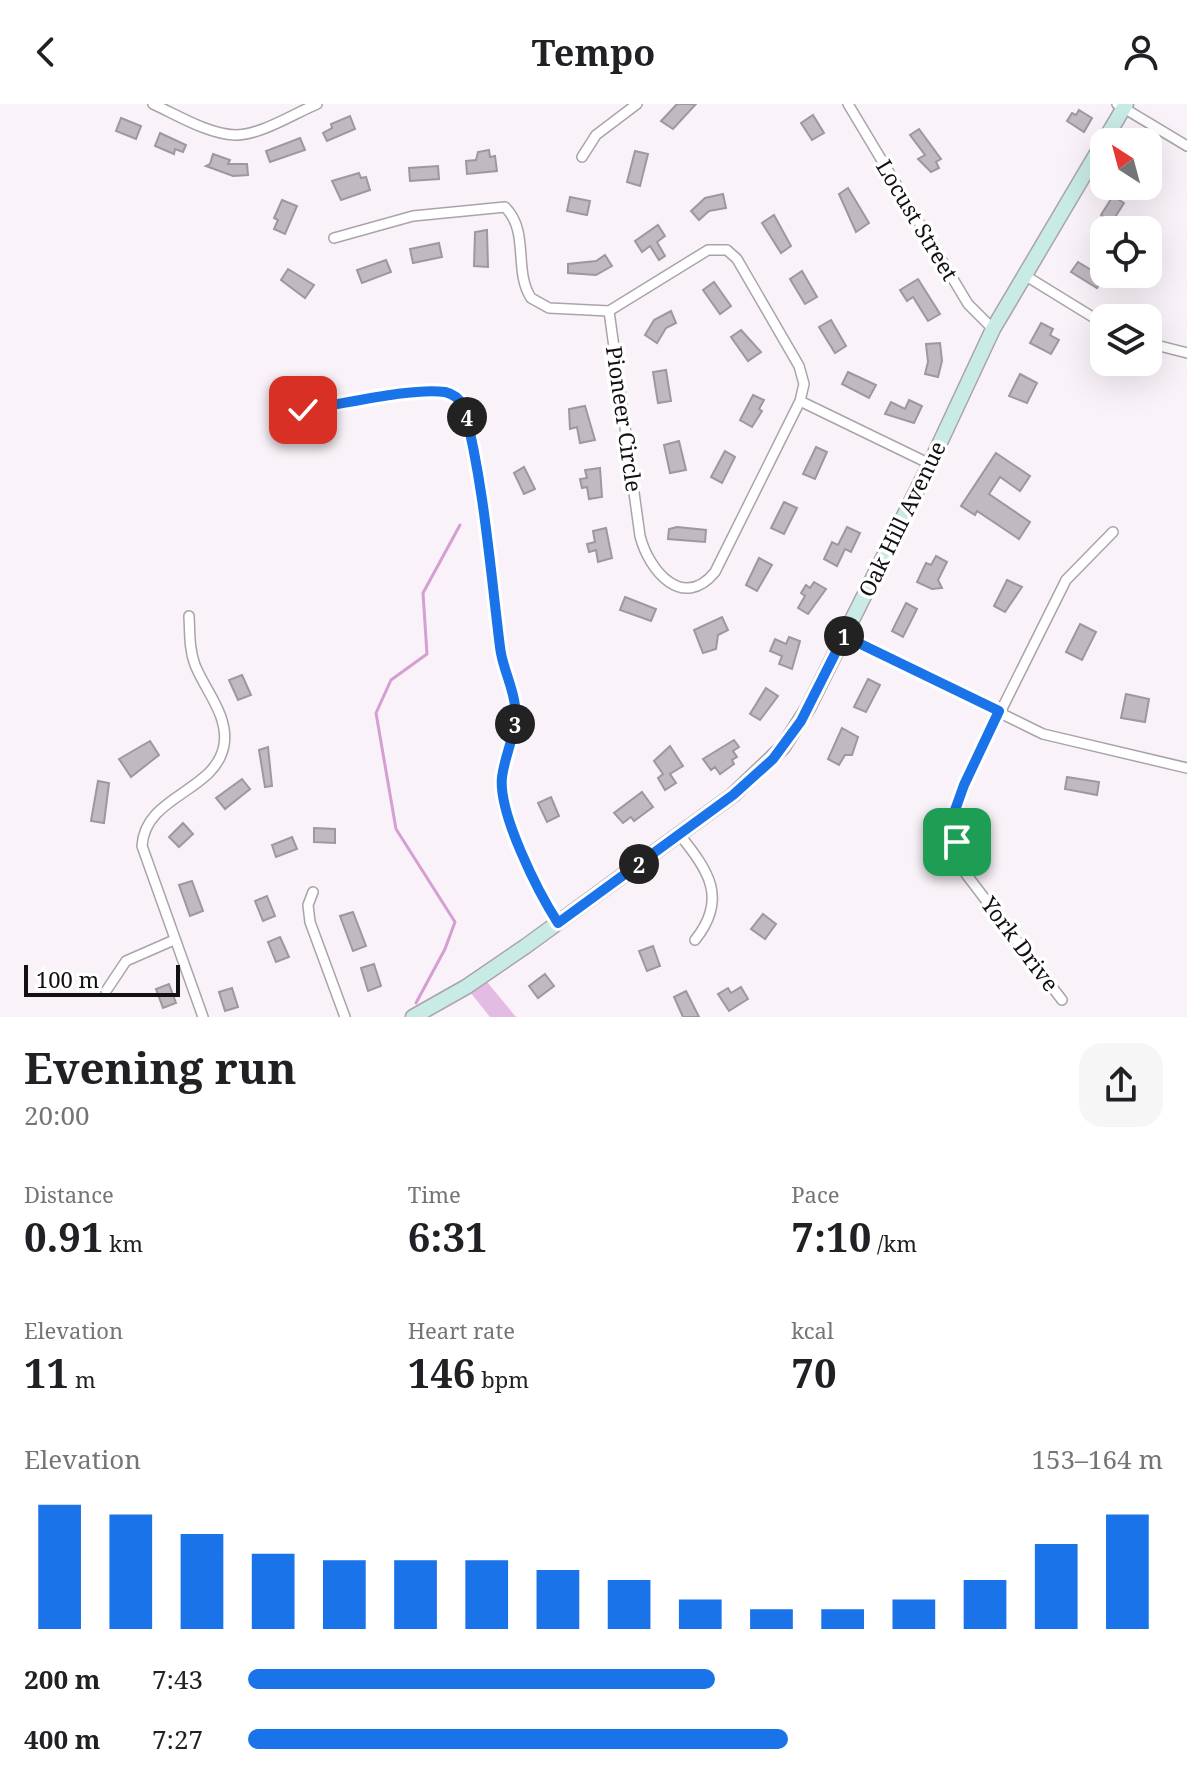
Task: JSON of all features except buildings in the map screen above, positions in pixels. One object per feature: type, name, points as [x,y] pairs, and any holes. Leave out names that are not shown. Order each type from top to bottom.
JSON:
[{"type":"main road","name":"Oak Hill Avenue","points":[[413,1017],[477,980],[558,923],[733,795],[773,759],[801,721],[930,464],[993,329],[1123,106]]},
{"type":"street","points":[[153,104],[215,131],[233,135],[252,132],[317,104]]},
{"type":"street","points":[[582,157],[596,135],[637,104]]},
{"type":"street","name":"Locust Street","points":[[848,104],[968,304],[993,329]]},
{"type":"street","points":[[1123,106],[1187,146]]},
{"type":"street","points":[[334,238],[413,216],[505,207],[517,224],[523,273],[531,298],[549,308],[609,311],[704,252],[718,248],[727,250],[737,259],[793,353],[804,384],[800,401],[930,464]]},
{"type":"street","points":[[1026,276],[1090,315]]},
{"type":"street","name":"Pioneer Circle","points":[[609,311],[640,536],[648,560],[671,583],[691,588],[700,586],[715,572],[800,401]]},
{"type":"street","points":[[1162,347],[1187,353]]},
{"type":"street","points":[[303,410],[417,393],[444,392],[456,397],[464,407],[491,566],[500,651],[515,705],[515,725],[502,780],[504,802],[536,886],[558,923]]},
{"type":"street","name":"York Drive","points":[[1062,1000],[966,874],[957,842],[954,813],[999,711],[1066,580],[1113,532]]},
{"type":"street","points":[[189,616],[193,657],[222,720],[224,743],[220,758],[212,770],[159,810],[144,832],[142,846],[144,861],[203,1017]]},
{"type":"street","points":[[844,636],[1043,734],[1187,768]]},
{"type":"street","points":[[679,834],[700,863],[714,901],[711,918],[695,940]]},
{"type":"street","points":[[313,892],[308,914],[345,1017]]},
{"type":"street","points":[[106,991],[126,961],[174,940]]},
{"type":"shaded area","points":[[483,977],[516,1017],[490,1017],[466,987]]},
{"type":"waterway","points":[[416,1003],[445,949],[455,922],[396,829],[376,713],[391,680],[427,654],[423,593],[460,525]]},
{"type":"route","points":[[303,410],[417,393],[444,392],[456,397],[464,407],[491,566],[500,651],[515,705],[515,725],[502,780],[504,802],[536,886],[558,923],[733,795],[773,759],[801,721],[844,636],[999,711],[954,813],[957,842]]}]
